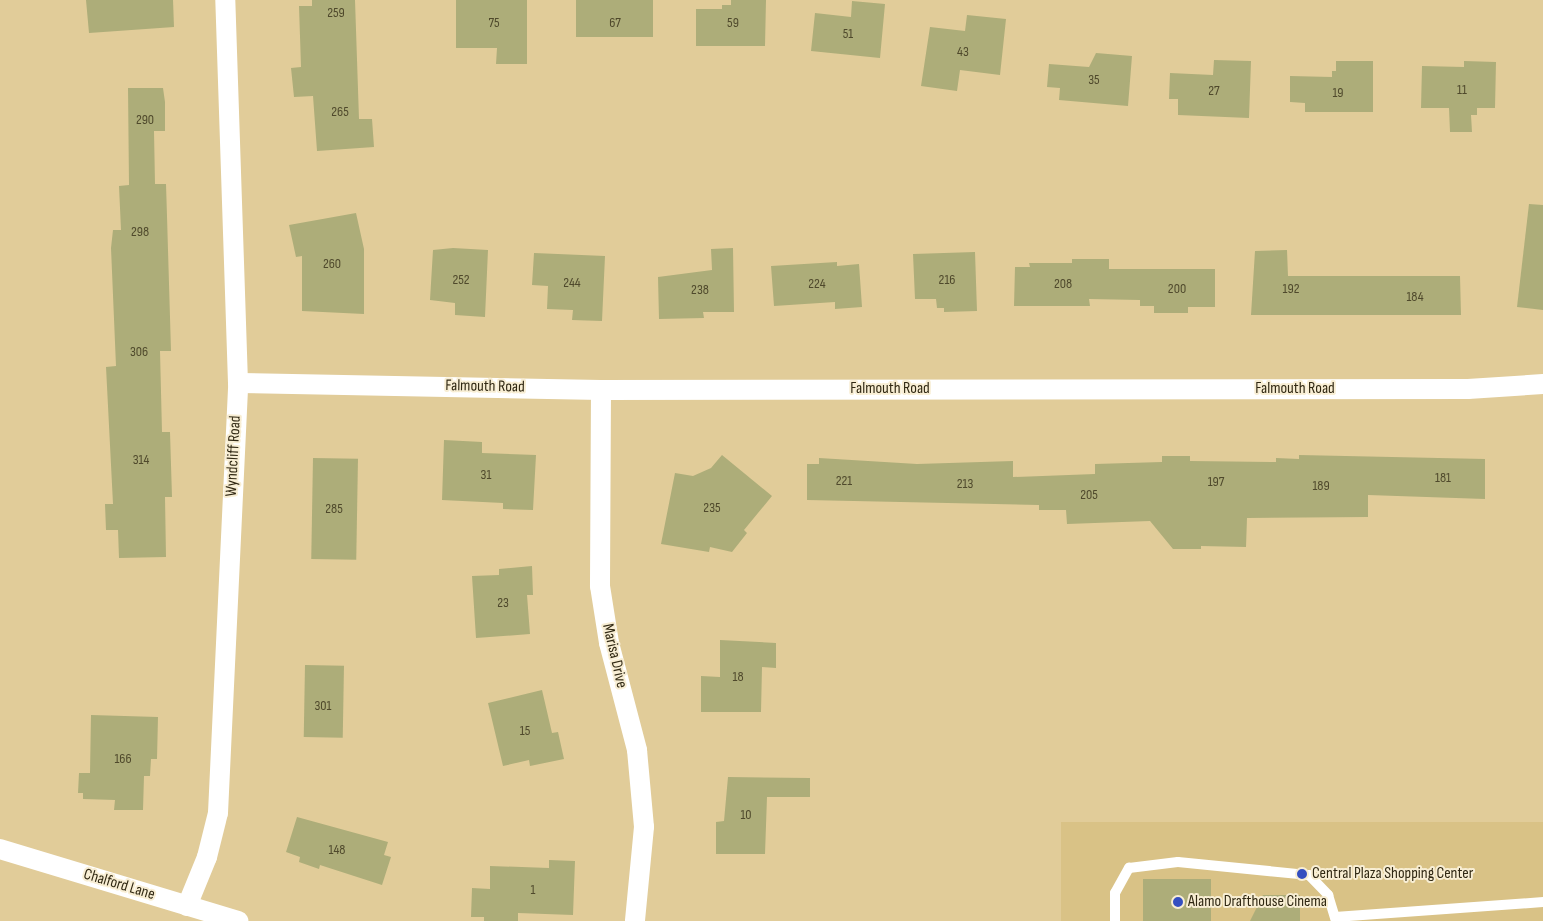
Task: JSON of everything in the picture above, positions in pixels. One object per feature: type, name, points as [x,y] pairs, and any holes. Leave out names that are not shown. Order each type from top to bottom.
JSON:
[{"type":"street","name":"Wyndcliff Road","points":[[187,906],[208,857],[218,813],[238,383],[225,0]]},
{"type":"street","name":"Falmouth Road","points":[[238,383],[601,390],[1468,389],[1543,384]]},
{"type":"street","name":"Marisa Drive","points":[[601,390],[600,586],[609,643],[636,750],[644,827],[635,921]]},
{"type":"street","name":"Chalford Lane","points":[[0,849],[238,921]]},
{"type":"lane","points":[[1116,921],[1116,893],[1129,868],[1178,862],[1309,875],[1328,895],[1335,919],[1543,902]]},
{"type":"shaded area","name":"Central Plaza Shopping Center","points":[[1061,822],[1543,822],[1543,921],[1061,921]]},
{"type":"building","points":[[86,0],[173,0],[174,27],[89,33]]},
{"type":"building","points":[[312,0],[355,0],[359,119],[372,119],[374,147],[317,151],[313,96],[294,97],[291,68],[301,67],[299,6],[312,6]]},
{"type":"building","points":[[456,0],[527,0],[527,64],[496,64],[497,48],[456,48]]},
{"type":"building","points":[[576,0],[653,0],[653,37],[576,37]]},
{"type":"building","points":[[731,0],[766,0],[765,46],[696,46],[696,9],[722,9],[722,5],[731,5]]},
{"type":"building","points":[[852,1],[885,4],[880,58],[811,51],[815,13],[851,17]]},
{"type":"building","points":[[967,15],[1006,19],[1000,75],[960,70],[957,91],[921,86],[930,27],[965,31]]},
{"type":"building","points":[[1096,53],[1132,56],[1128,106],[1059,100],[1060,88],[1047,87],[1049,64],[1089,67]]},
{"type":"building","points":[[1214,60],[1251,61],[1249,118],[1178,115],[1178,99],[1169,99],[1170,73],[1213,75]]},
{"type":"building","points":[[1336,61],[1373,61],[1373,112],[1305,112],[1305,103],[1290,102],[1290,76],[1332,77],[1332,71],[1336,71]]},
{"type":"building","points":[[1464,61],[1496,62],[1495,108],[1477,108],[1477,115],[1471,115],[1472,132],[1450,132],[1449,108],[1421,108],[1422,66],[1464,67]]},
{"type":"building","points":[[128,88],[163,88],[165,102],[165,131],[154,131],[155,184],[166,184],[171,351],[160,351],[162,432],[170,432],[172,497],[165,497],[166,557],[119,558],[118,530],[106,530],[105,504],[113,504],[106,367],[116,366],[111,248],[113,230],[121,230],[119,186],[129,185]]},
{"type":"building","points":[[1529,204],[1543,205],[1543,310],[1517,307]]},
{"type":"building","points":[[356,213],[364,249],[364,314],[302,311],[302,256],[296,257],[289,225]]},
{"type":"building","points":[[453,248],[488,250],[485,317],[455,315],[455,303],[430,300],[433,250]]},
{"type":"building","points":[[733,248],[734,312],[703,312],[704,318],[659,319],[658,277],[712,270],[711,249]]},
{"type":"building","points":[[1287,250],[1288,276],[1460,276],[1461,315],[1251,315],[1255,251]]},
{"type":"building","points":[[975,252],[977,311],[944,312],[944,308],[937,308],[936,299],[915,299],[913,254]]},
{"type":"building","points":[[534,253],[605,256],[602,321],[572,320],[573,310],[547,309],[548,286],[532,285]]},
{"type":"building","points":[[1072,259],[1109,259],[1109,269],[1215,269],[1215,307],[1188,307],[1188,313],[1154,313],[1154,306],[1140,306],[1140,300],[1089,299],[1090,306],[1014,306],[1015,267],[1030,267],[1029,263],[1072,263]]},
{"type":"building","points":[[837,262],[837,266],[859,264],[862,307],[835,309],[835,302],[774,306],[771,266]]},
{"type":"building","points":[[444,440],[482,442],[482,453],[536,455],[533,510],[503,509],[503,503],[442,500]]},
{"type":"building","points":[[722,455],[772,496],[744,530],[747,533],[732,552],[710,547],[709,552],[661,544],[675,473],[693,476],[711,468]]},
{"type":"building","points":[[1299,455],[1485,459],[1485,499],[1368,495],[1368,517],[1247,518],[1246,547],[1201,546],[1201,549],[1173,549],[1150,521],[1067,524],[1066,510],[1039,510],[1039,505],[807,500],[807,464],[819,464],[819,458],[917,464],[1013,461],[1013,477],[1095,474],[1095,464],[1162,462],[1162,456],[1190,456],[1190,461],[1276,462],[1276,458],[1299,459]]},
{"type":"building","points":[[313,458],[358,459],[356,560],[311,559]]},
{"type":"building","points":[[532,566],[533,595],[527,595],[530,634],[476,638],[472,576],[499,575],[499,569]]},
{"type":"building","points":[[720,640],[776,643],[776,668],[762,667],[761,712],[701,712],[701,676],[720,677]]},
{"type":"building","points":[[305,665],[344,666],[343,738],[304,737]]},
{"type":"building","points":[[542,690],[552,733],[558,732],[564,759],[530,766],[529,760],[503,766],[488,703]]},
{"type":"building","points":[[91,715],[158,717],[157,759],[151,759],[150,776],[144,776],[143,810],[114,810],[115,800],[83,799],[83,793],[78,793],[79,773],[90,773]]},
{"type":"building","points":[[728,777],[810,778],[810,797],[767,797],[765,854],[716,854],[716,822],[724,821]]},
{"type":"building","points":[[297,817],[388,842],[384,855],[391,857],[382,885],[320,865],[319,869],[299,862],[300,857],[286,852]]},
{"type":"building","points":[[549,860],[575,861],[573,915],[518,913],[518,921],[484,921],[484,917],[471,917],[472,888],[490,889],[490,866],[549,868]]},
{"type":"building","name":"Alamo Drafthouse Cinema","points":[[1143,879],[1211,879],[1211,921],[1143,921]]},
{"type":"building","points":[[1263,895],[1300,895],[1300,921],[1250,921]]},
{"type":"place","name":"Central Plaza Shopping Center","points":[[1302,874]]},
{"type":"place","name":"Alamo Drafthouse Cinema","points":[[1178,902]]}]
